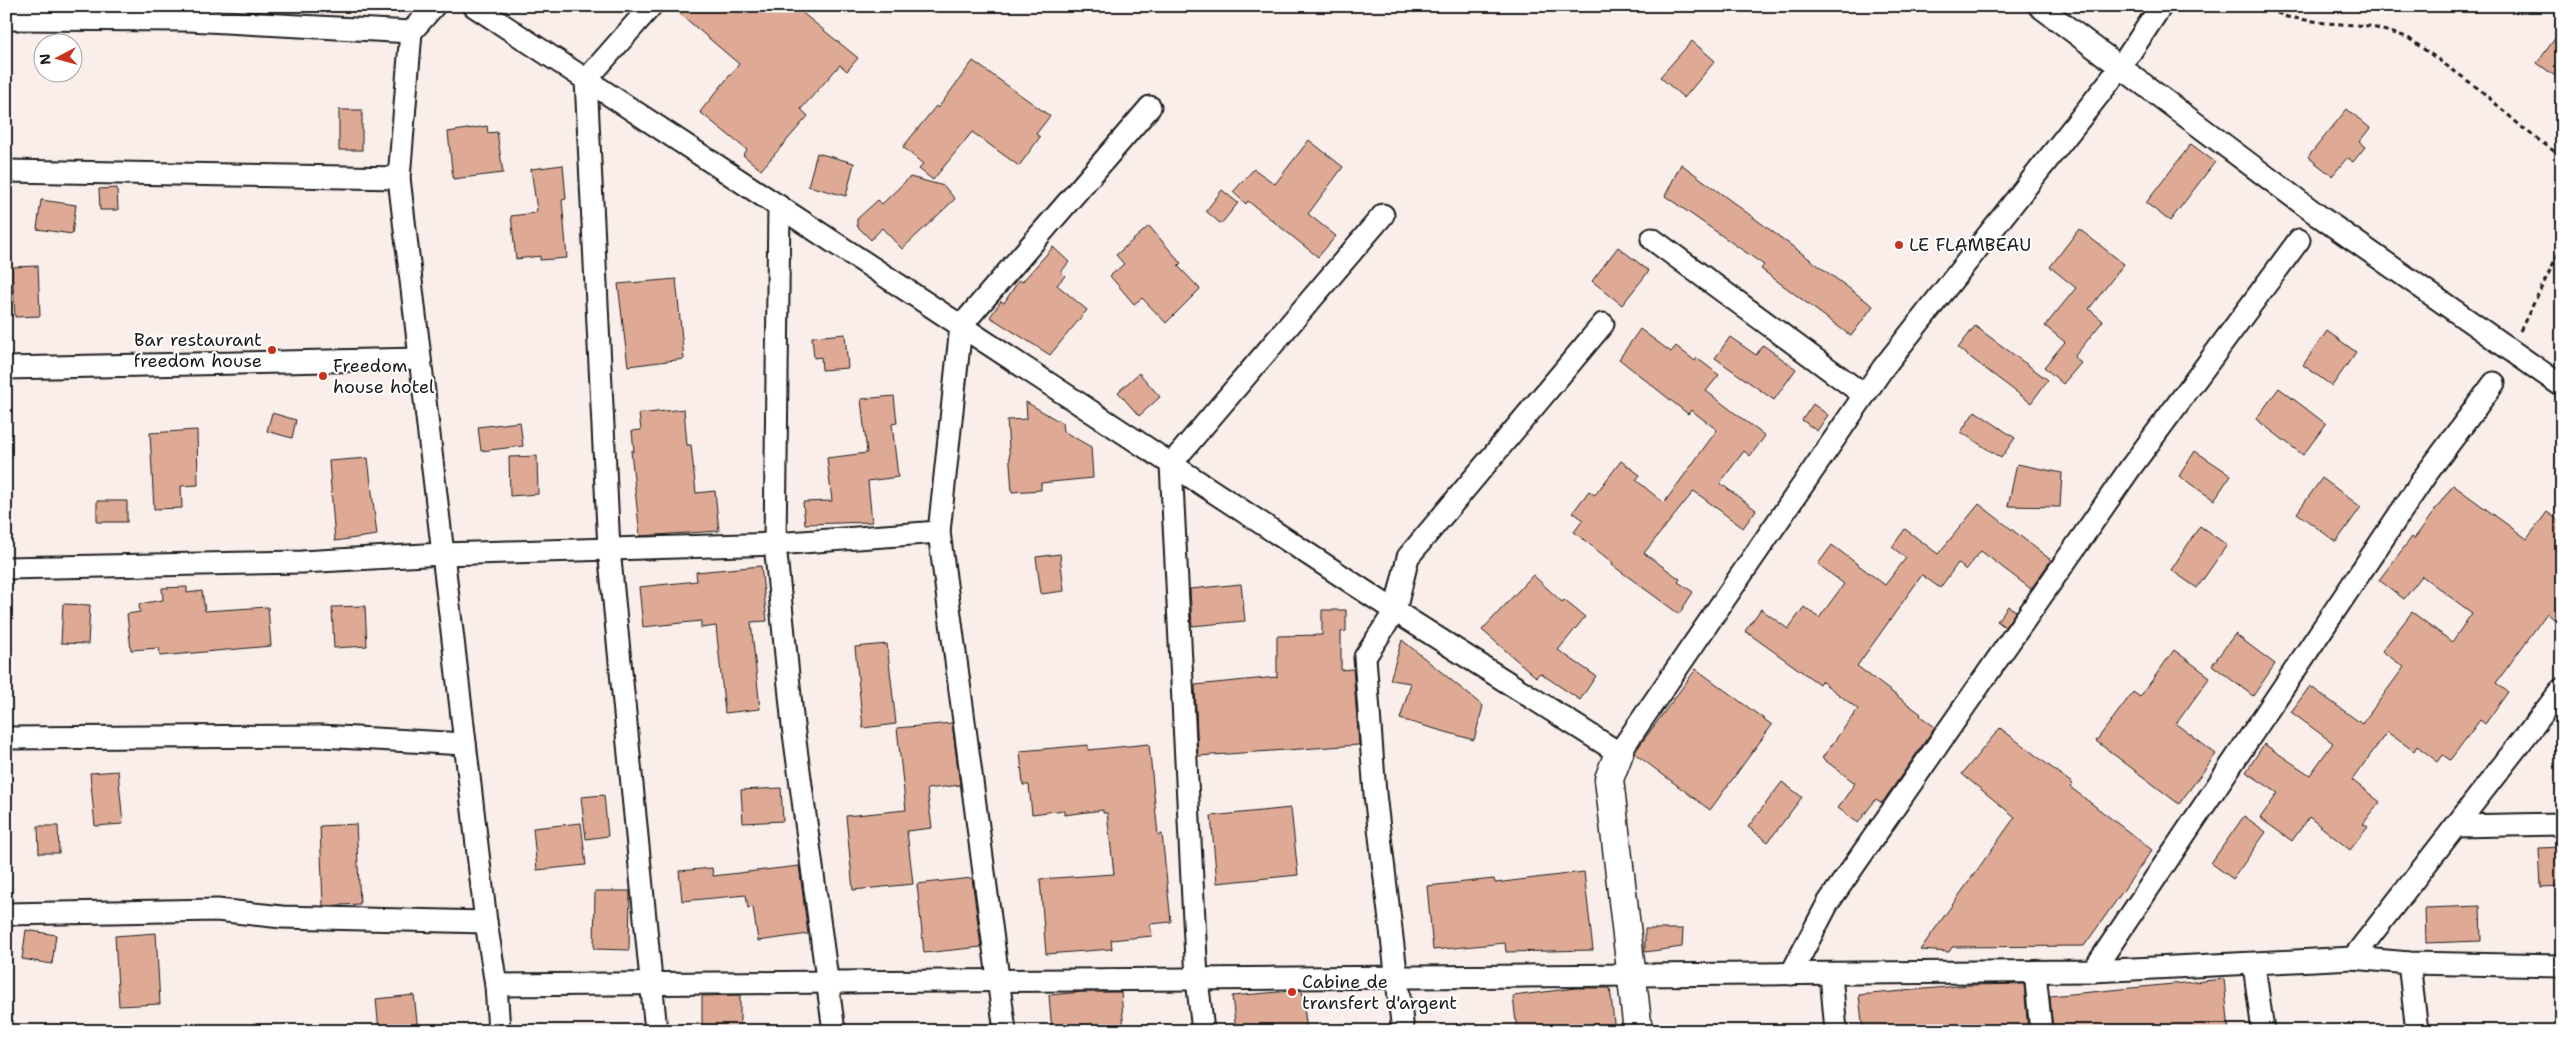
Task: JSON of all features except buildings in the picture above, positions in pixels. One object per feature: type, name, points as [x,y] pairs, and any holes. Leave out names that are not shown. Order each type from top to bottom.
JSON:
[{"type":"street","points":[[434,6],[411,32],[399,178],[486,922],[496,986],[499,1031]]},
{"type":"street","points":[[474,6],[1395,611],[1619,753]]},
{"type":"street","points":[[651,6],[586,80],[609,549],[656,1031]]},
{"type":"street","points":[[2039,6],[2319,216],[2562,386]]},
{"type":"street","points":[[1638,1031],[1609,779],[1619,753],[1883,368],[2120,68],[2161,6]]},
{"type":"street","points":[[6,19],[189,20],[411,32]]},
{"type":"street","points":[[1005,1031],[940,532],[961,326],[1150,107]]},
{"type":"street","points":[[6,171],[399,178]]},
{"type":"street","points":[[779,206],[775,544],[793,726],[834,1031]]},
{"type":"street","points":[[1203,1031],[1197,979],[1171,464],[1383,215]]},
{"type":"street","points":[[1652,239],[1864,395]]},
{"type":"street","points":[[1791,974],[1839,887],[2131,467],[2299,240]]},
{"type":"street","points":[[1403,1031],[1375,794],[1365,657],[1395,611],[1408,557],[1602,324]]},
{"type":"street","points":[[6,368],[419,359]]},
{"type":"street","points":[[2093,971],[2424,476],[2494,383]]},
{"type":"street","points":[[6,568],[302,562],[442,554],[775,544],[940,532]]},
{"type":"street","points":[[2354,958],[2562,689]]},
{"type":"street","points":[[6,738],[320,736],[465,744]]},
{"type":"street","points":[[2456,826],[2562,824]]},
{"type":"street","points":[[6,914],[217,910],[282,917],[486,922]]},
{"type":"street","points":[[496,986],[2036,972],[2254,965],[2354,958],[2409,963],[2562,966]]},
{"type":"street","points":[[2409,963],[2417,1031]]},
{"type":"street","points":[[2254,965],[2264,1031]]},
{"type":"street","points":[[2036,972],[2041,1031]]},
{"type":"street","points":[[1830,974],[1836,1031]]},
{"type":"path","points":[[2260,6],[2287,17],[2326,23],[2369,26],[2407,37],[2479,89],[2524,129],[2562,157]]},
{"type":"path","points":[[2510,350],[2562,246]]},
{"type":"place","name":"LE FLAMBEAU","points":[[1899,245]]},
{"type":"place","name":"Bar restaurant freedom house","points":[[272,350]]},
{"type":"place","name":"Freedom house hotel","points":[[323,376]]},
{"type":"place","name":"Cabine de transfert d'argent","points":[[1292,992]]}]
